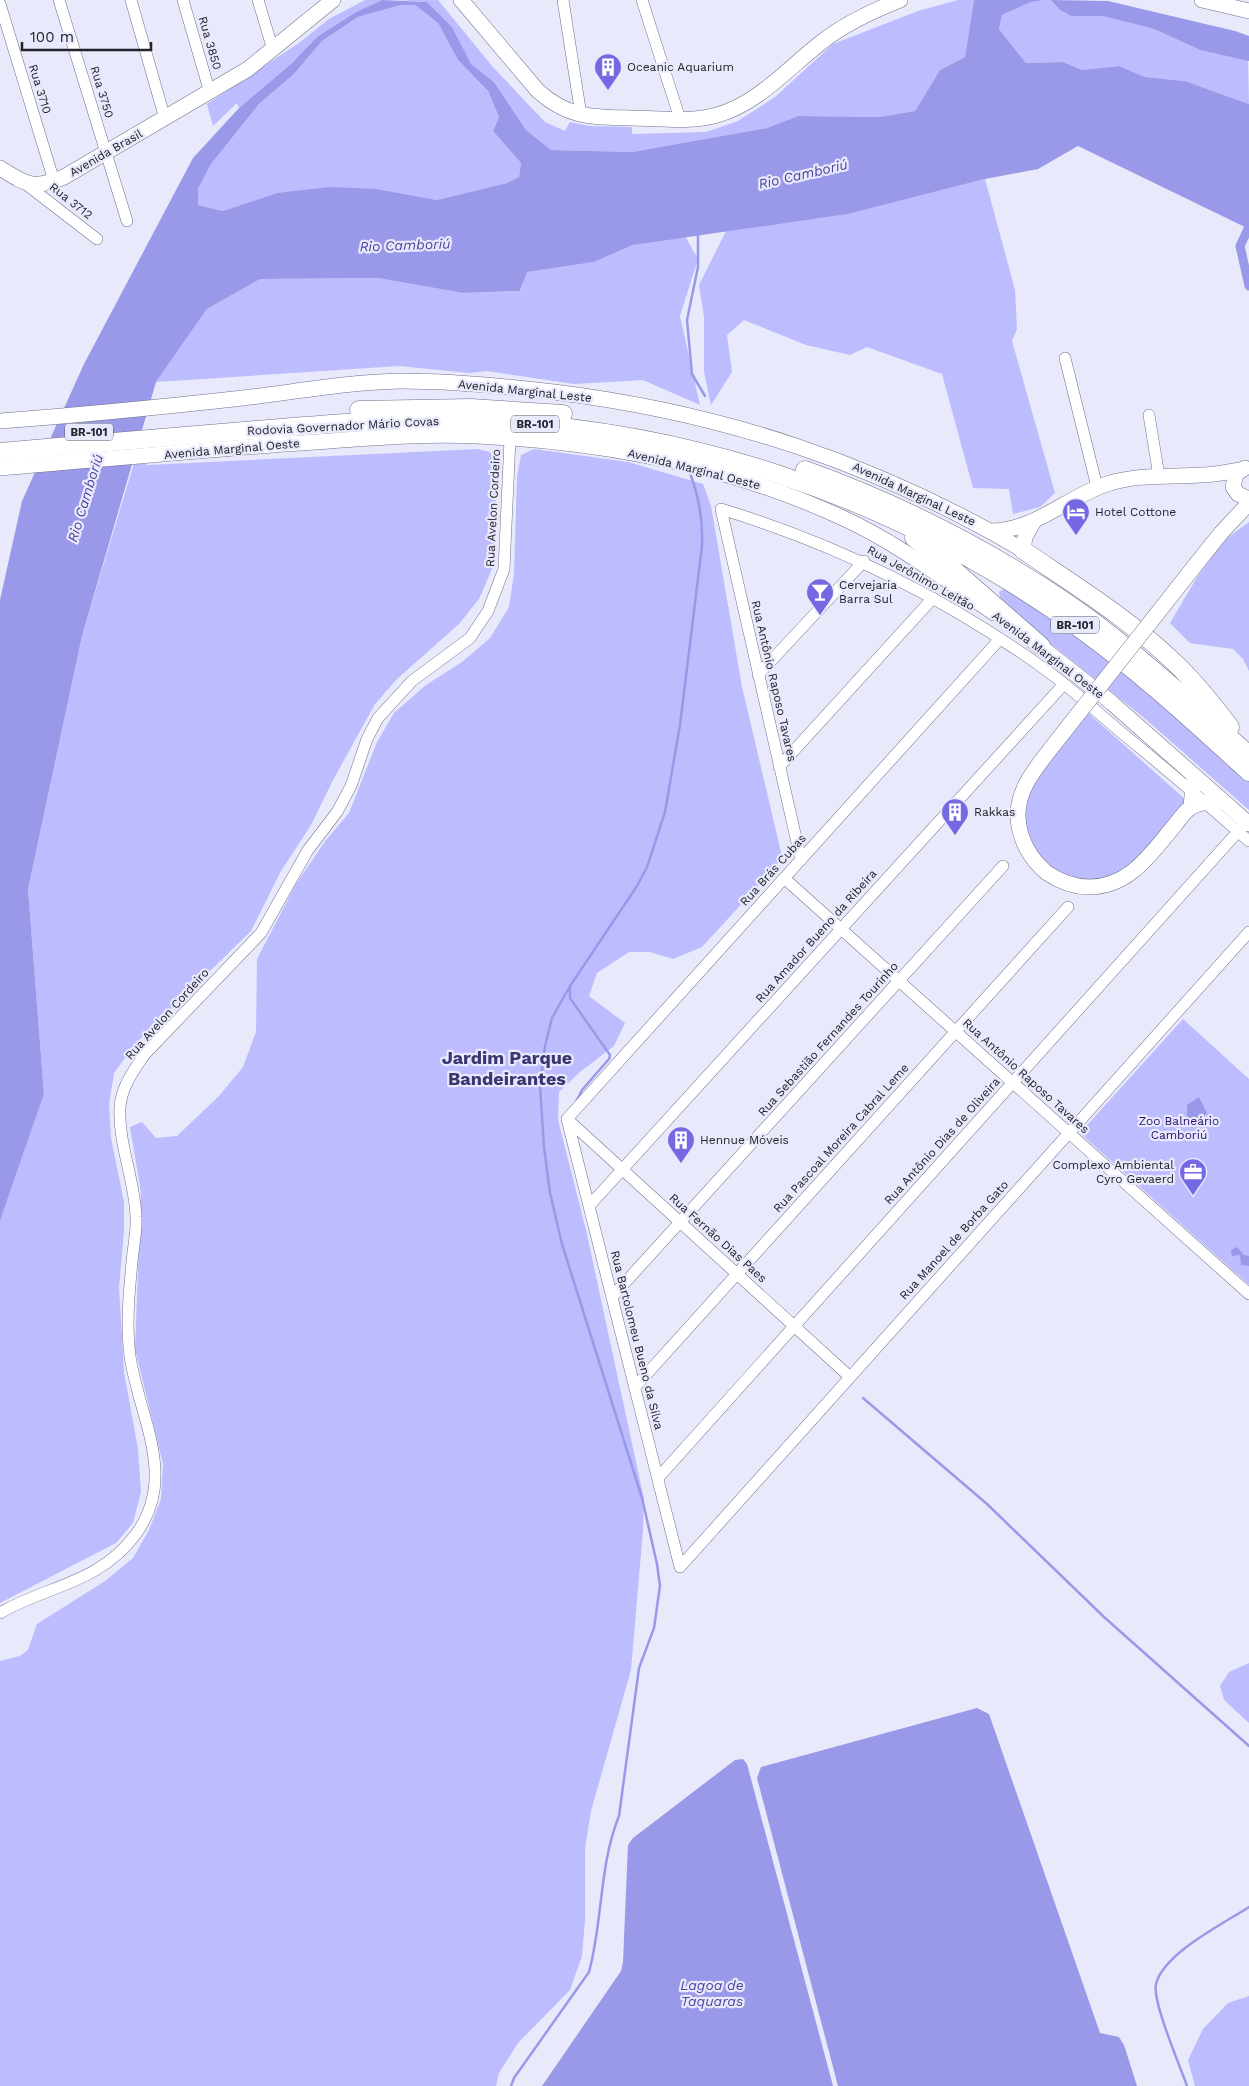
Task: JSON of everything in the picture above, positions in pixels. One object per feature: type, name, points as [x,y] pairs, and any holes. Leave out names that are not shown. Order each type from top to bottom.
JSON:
[{"type":"highway","name":"Rodovia Governador Mário Covas","points":[[0,452],[396,408],[503,409],[570,415],[631,424],[704,440],[761,455],[836,481],[902,510],[980,549],[1030,579],[1087,618],[1121,644],[1249,753]]},
{"type":"highway","name":"Rodovia Governador Mário Covas","points":[[0,440],[398,420],[486,421],[557,426],[639,437],[714,454],[782,475],[877,512],[978,562],[1069,620],[1130,666],[1249,772]]},
{"type":"highway","points":[[877,512],[936,555],[1041,646]]},
{"type":"highway","points":[[1023,550],[1130,626],[1174,662],[1193,681],[1249,753]]},
{"type":"main road","name":"Avenida Brasil","points":[[27,185],[36,186],[54,182],[210,92],[273,50],[333,0]]},
{"type":"main road","points":[[461,0],[538,91],[560,108],[580,115],[680,119],[709,117],[735,108],[764,89],[838,30],[860,17],[900,0]]},
{"type":"main road","points":[[1202,0],[1249,10]]},
{"type":"main road","points":[[0,168],[27,185]]},
{"type":"main road","name":"Avenida Marginal Leste","points":[[0,421],[147,409],[400,381],[500,386],[588,396],[683,413],[784,441],[845,462],[898,484],[991,531],[1023,550]]},
{"type":"main road","name":"Avenida Marginal Oeste","points":[[0,468],[203,450],[382,437],[449,436],[510,439],[592,447],[675,462],[767,487],[844,518],[898,547],[1041,646],[1112,703],[1223,801],[1246,831]]},
{"type":"main road","points":[[991,531],[1010,530],[1034,521],[1097,487],[1117,481],[1159,476],[1190,476],[1244,469]]},
{"type":"main road","points":[[1243,497],[1234,478],[1244,469]]},
{"type":"main road","points":[[1190,476],[1243,497]]},
{"type":"main road","points":[[1194,776],[1196,800],[1141,866],[1128,876],[1110,885],[1086,887],[1060,881],[1037,865],[1024,843],[1018,816],[1024,788],[1052,747],[1221,533],[1243,497]]},
{"type":"main road","points":[[1023,550],[1024,537],[1034,521]]},
{"type":"main road","points":[[1196,800],[1223,801]]},
{"type":"street","name":"Rua 3750","points":[[59,0],[127,221]]},
{"type":"street","points":[[131,0],[165,119]]},
{"type":"street","name":"Rua 3850","points":[[184,0],[210,92]]},
{"type":"street","points":[[258,0],[273,50]]},
{"type":"street","points":[[563,0],[580,115]]},
{"type":"street","points":[[642,0],[680,119]]},
{"type":"street","name":"Rua 3710","points":[[0,4],[54,182]]},
{"type":"street","name":"Rua 3712","points":[[27,185],[97,240]]},
{"type":"street","points":[[1065,358],[1097,487]]},
{"type":"street","points":[[1149,415],[1159,476]]},
{"type":"street","name":"Rua Avelon Cordeiro","points":[[0,1613],[76,1582],[96,1571],[117,1555],[135,1535],[149,1512],[156,1484],[155,1457],[130,1355],[129,1293],[136,1218],[122,1132],[120,1108],[123,1092],[132,1073],[146,1054],[261,933],[308,850],[337,812],[351,786],[367,740],[378,718],[412,681],[470,638],[488,611],[504,569],[510,439]]},
{"type":"street","name":"Rua Jerônimo Leitão","points":[[721,509],[796,533],[864,562],[934,598],[1064,684],[1196,800],[1246,831]]},
{"type":"street","name":"Rua Antônio Raposo Tavares","points":[[721,509],[801,860]]},
{"type":"street","points":[[758,675],[864,562]]},
{"type":"street","points":[[779,767],[934,598]]},
{"type":"street","name":"Rua Brás Cubas","points":[[567,1119],[999,640]]},
{"type":"street","name":"Rua Amador Bueno da Ribeira","points":[[589,1206],[1064,684]]},
{"type":"street","name":"Rua Antônio Dias de Oliveira","points":[[658,1478],[1228,841],[1246,831]]},
{"type":"street","name":"Rua Sebastião Fernandes Tourinho","points":[[612,1297],[1003,866]]},
{"type":"street","name":"Rua Antônio Raposo Tavares","points":[[784,878],[1249,1294]]},
{"type":"street","name":"Rua Pascoal Moreira Cabral Leme","points":[[635,1387],[1068,907]]},
{"type":"street","name":"Rua Manoel de Borba Gato","points":[[680,1567],[1249,932]]},
{"type":"street","name":"Rua Fernão Dias Paes","points":[[567,1119],[850,1377]]},
{"type":"street","name":"Rua Bartolomeu Bueno da Silva","points":[[567,1119],[680,1567]]},
{"type":"green space","points":[[365,0],[382,0],[356,12],[317,37],[291,64],[239,108],[237,103],[213,126],[207,104],[299,43],[329,19]]},
{"type":"green space","points":[[396,0],[438,0],[492,66],[545,122],[565,131],[570,122],[589,126],[632,127],[632,134],[706,132],[738,121],[775,97],[833,44],[918,11],[958,0],[974,0],[965,57],[940,70],[915,111],[879,117],[798,116],[767,128],[632,152],[551,150],[526,130],[494,82],[471,65],[452,27],[427,2]]},
{"type":"green space","points":[[1051,0],[1060,10],[1071,16],[1103,16],[1154,29],[1200,50],[1248,60],[1249,104],[1185,81],[1145,77],[1119,66],[1082,70],[1063,62],[1026,63],[999,29],[1002,15],[1031,2]]},
{"type":"green space","points":[[401,5],[415,5],[438,23],[458,60],[488,91],[499,117],[493,131],[521,163],[519,177],[507,183],[437,200],[377,189],[277,193],[223,211],[198,205],[198,189],[211,164],[259,104],[294,74],[322,41],[358,17]]},
{"type":"green space","points":[[985,179],[1015,290],[1017,329],[1012,341],[1055,493],[1040,507],[1013,514],[1009,489],[973,488],[942,374],[867,347],[850,355],[806,345],[744,320],[727,335],[732,372],[711,405],[704,372],[704,317],[699,285],[726,231],[848,214]]},
{"type":"green space","points":[[685,236],[698,259],[680,316],[700,405],[643,380],[574,384],[487,371],[469,373],[399,366],[156,382],[207,309],[260,279],[378,278],[463,293],[521,291],[526,272],[594,262],[633,245]]},
{"type":"green space","points":[[478,449],[490,452],[496,465],[496,531],[492,569],[479,599],[459,624],[397,679],[375,704],[333,780],[311,825],[281,871],[251,931],[135,1044],[114,1073],[109,1104],[111,1138],[124,1202],[124,1232],[119,1287],[124,1372],[138,1449],[141,1492],[133,1523],[116,1543],[0,1603],[0,1221],[44,1094],[28,889],[82,636],[135,460],[148,465]]},
{"type":"green space","points":[[534,449],[628,462],[703,484],[711,506],[742,687],[781,852],[781,859],[769,874],[702,947],[673,959],[650,952],[629,952],[597,973],[589,996],[625,1023],[614,1046],[580,1072],[559,1092],[558,1120],[586,1230],[644,1499],[631,1670],[591,1811],[585,1848],[585,1920],[582,1956],[570,1990],[518,2043],[499,2073],[496,2086],[0,2086],[0,1661],[20,1656],[28,1650],[37,1624],[105,1581],[133,1558],[149,1530],[161,1499],[163,1464],[135,1349],[141,1192],[130,1127],[142,1122],[156,1138],[177,1136],[219,1096],[243,1067],[256,1032],[257,959],[296,884],[326,840],[349,813],[377,742],[394,713],[426,685],[462,662],[490,638],[509,607],[514,574],[517,477],[521,455]]},
{"type":"green space","points":[[1249,522],[1249,671],[1243,659],[1233,649],[1190,643],[1170,623],[1196,579],[1223,541]]},
{"type":"green space","points":[[1006,587],[1097,649],[1249,780],[1249,810],[1142,716],[1023,622],[1001,601],[999,592]]},
{"type":"green space","points":[[1088,713],[1186,800],[1133,861],[1115,874],[1100,879],[1071,877],[1043,864],[1033,850],[1027,832],[1024,813],[1027,796],[1038,776],[1054,753]]},
{"type":"green space","name":"Zoo Balneário Camboriú","points":[[1183,1019],[1249,1079],[1249,1285],[1080,1133]]},
{"type":"green space","points":[[1249,1663],[1249,1723],[1224,1700],[1220,1686],[1229,1672]]},
{"type":"green space","points":[[1249,1996],[1249,2086],[1195,2086],[1188,2060],[1203,2029],[1228,2003]]},
{"type":"water","name":"Rio Camboriú","points":[[382,0],[427,2],[452,27],[471,64],[494,82],[526,130],[551,150],[632,152],[767,128],[798,116],[879,117],[915,111],[940,70],[965,57],[974,0],[1044,0],[1031,2],[1002,15],[999,29],[1026,63],[1063,62],[1082,70],[1119,66],[1145,77],[1185,81],[1249,104],[1249,229],[1078,146],[1038,169],[985,179],[848,214],[633,245],[594,262],[527,272],[520,291],[463,293],[378,278],[260,279],[207,309],[156,382],[82,636],[28,889],[44,1094],[0,1221],[0,600],[22,501],[84,364],[193,158],[239,108],[291,64],[317,37],[356,12]],"holes":[[[401,5],[415,5],[438,23],[458,60],[488,91],[499,117],[493,131],[521,163],[519,177],[507,183],[437,200],[377,189],[330,187],[277,193],[223,211],[198,205],[198,189],[211,164],[259,104],[294,74],[322,41],[358,17]]]},
{"type":"water","points":[[1051,0],[1108,1],[1235,31],[1249,36],[1249,61],[1200,50],[1154,29],[1103,16],[1071,16],[1060,10]]},
{"type":"water","points":[[1199,1097],[1207,1113],[1198,1122],[1191,1123],[1187,1118],[1187,1105]]},
{"type":"water","points":[[1237,1247],[1244,1255],[1249,1256],[1249,1266],[1241,1265],[1240,1255],[1232,1256],[1231,1250]]},
{"type":"water","points":[[977,1708],[989,1714],[1100,2033],[1119,2037],[1124,2045],[1137,2086],[838,2086],[757,1778],[761,1767]]},
{"type":"water","name":"Lagoa de Taquaras","points":[[743,1759],[747,1764],[833,2086],[542,2086],[621,1971],[628,1845],[633,1838],[735,1760]]},
{"type":"waterway","points":[[1249,227],[1240,246],[1249,286]]},
{"type":"waterway","points":[[698,233],[698,267],[687,320],[692,374],[705,396]]},
{"type":"waterway","points":[[511,2086],[514,2078],[589,1972],[597,1933],[604,1873],[619,1816],[639,1668],[654,1628],[660,1586],[642,1498],[562,1244],[550,1193],[544,1147],[540,1086],[545,1046],[552,1018],[570,986],[637,886],[647,867],[665,812],[680,725],[702,546],[700,509],[690,473]]},
{"type":"waterway","points":[[570,987],[570,998],[610,1055],[609,1059],[582,1090],[576,1102]]},
{"type":"waterway","points":[[863,1398],[987,1504],[1104,1617],[1249,1746]]},
{"type":"waterway","points":[[1187,2086],[1162,2018],[1158,2004],[1156,1984],[1161,1972],[1182,1950],[1249,1907]]},
{"type":"place","name":"Oceanic Aquarium","points":[[608,91]]},
{"type":"place","name":"Hotel Cottone","points":[[1076,536]]},
{"type":"place","name":"Cervejaria Barra Sul","points":[[820,616]]},
{"type":"place","name":"Rakkas","points":[[955,836]]},
{"type":"place","name":"Hennue Móveis","points":[[681,1164]]},
{"type":"place","name":"Complexo Ambiental Cyro Gevaerd","points":[[1193,1196]]},
{"type":"district","name":"Jardim Parque Bandeirantes","points":[[507,1067]]}]
